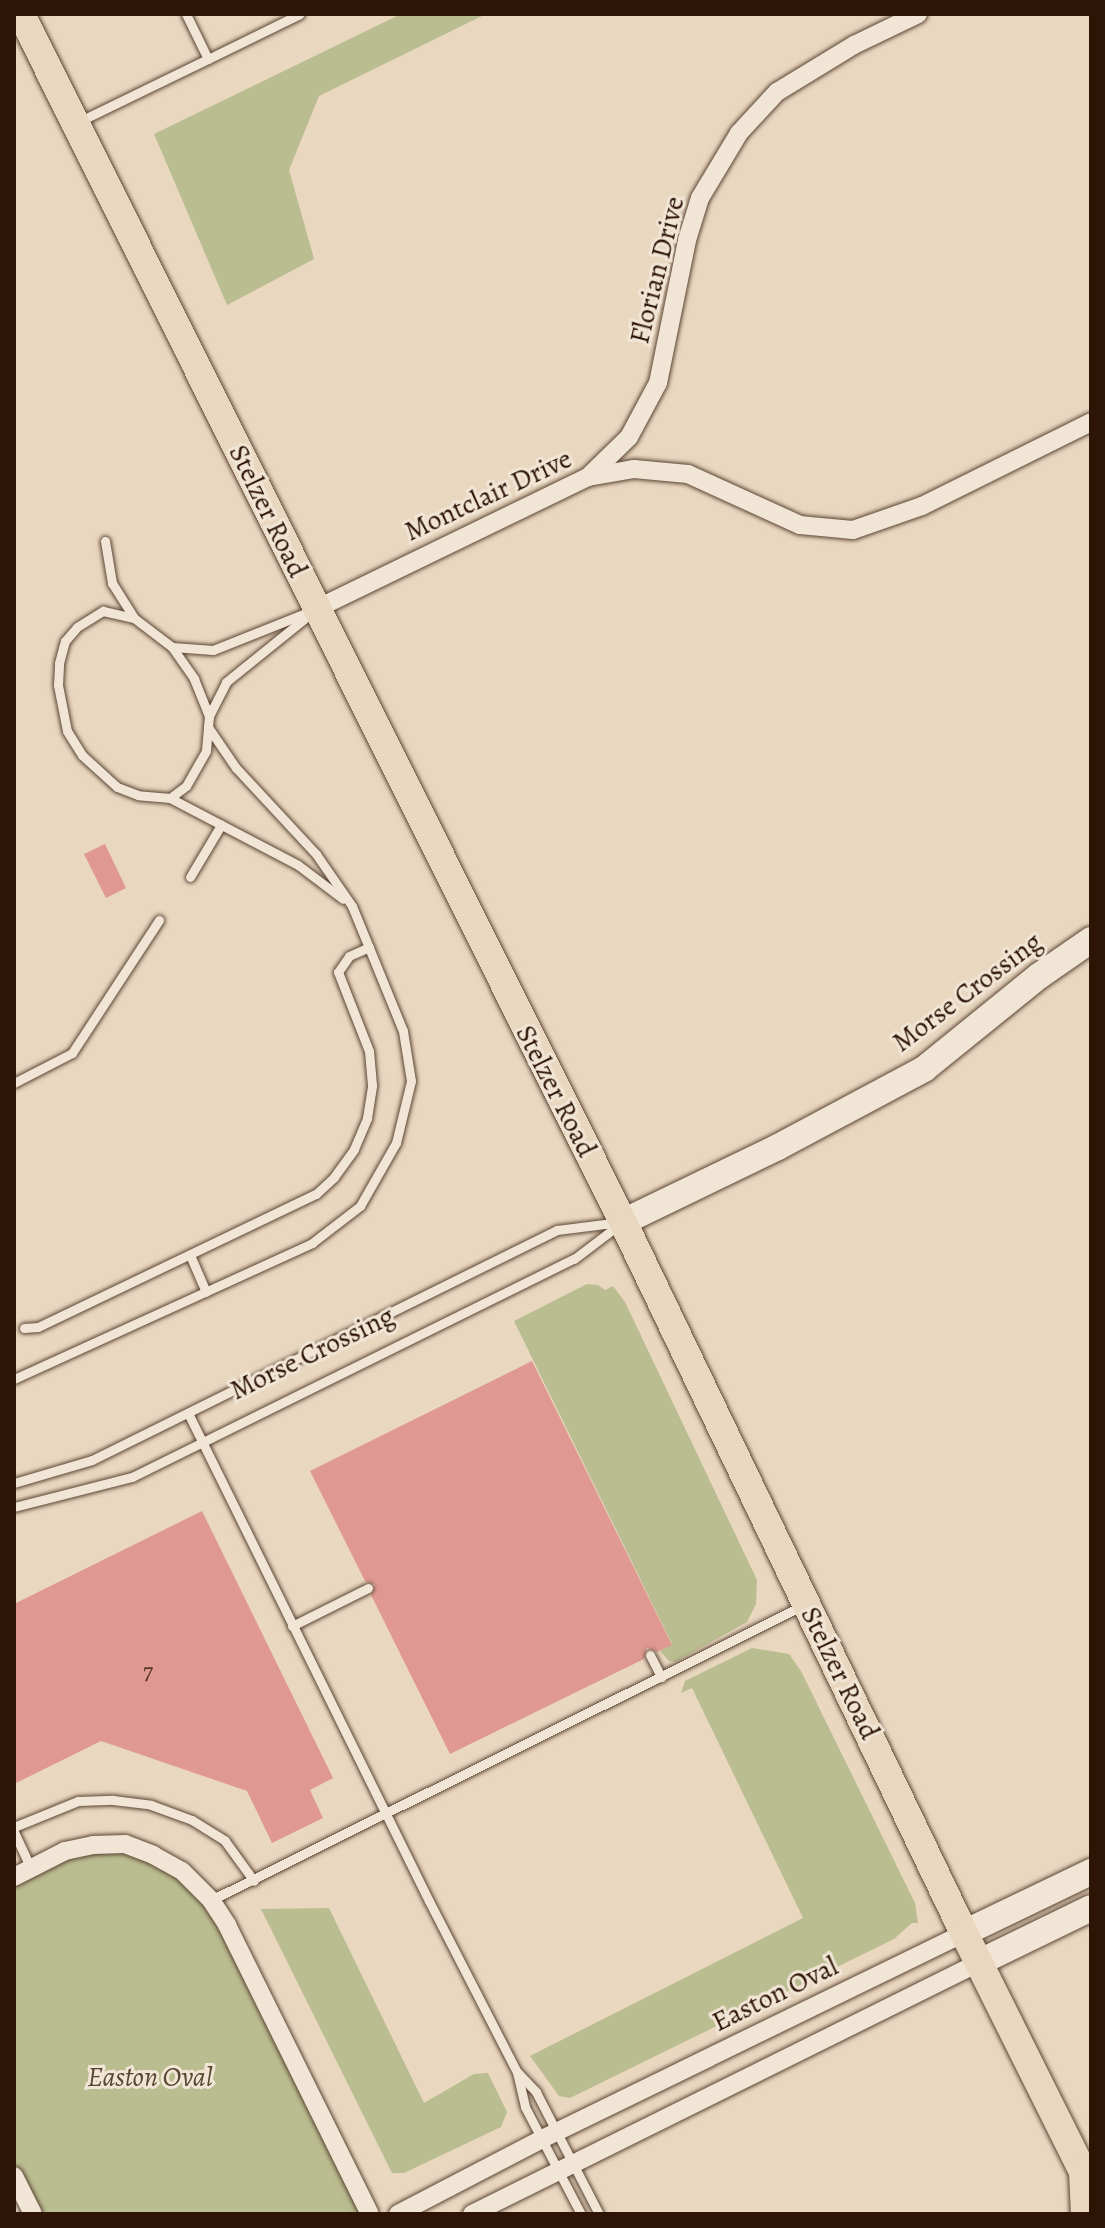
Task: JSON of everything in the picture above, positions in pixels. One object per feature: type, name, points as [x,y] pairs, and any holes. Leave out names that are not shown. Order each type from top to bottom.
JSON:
[{"type":"main road","name":"Stelzer Road","points":[[21,14],[623,1222],[964,1933],[1087,2174],[1085,2214]]},
{"type":"main road","name":"Morse Crossing","points":[[623,1222],[778,1147],[924,1069],[1039,976],[1091,940]]},
{"type":"main road","points":[[964,1933],[1091,1872]]},
{"type":"main road","points":[[980,1962],[1091,1908]]},
{"type":"street","name":"Florian Drive","points":[[588,477],[629,437],[658,383],[687,240],[700,198],[739,133],[777,92],[854,45],[918,14]]},
{"type":"street","name":"Montclair Drive","points":[[316,609],[588,477],[634,469],[688,474],[800,525],[853,530],[922,506],[1091,422]]},
{"type":"street","points":[[14,1877],[65,1851],[93,1845],[125,1844],[182,1871],[211,1900],[370,2214]]},
{"type":"street","name":"Easton Oval","points":[[398,2214],[549,2136],[964,1933]]},
{"type":"street","points":[[472,2214],[980,1962]]},
{"type":"street","points":[[14,2176],[33,2214]]},
{"type":"lane","points":[[186,14],[208,59]]},
{"type":"lane","points":[[76,123],[300,14]]},
{"type":"lane","points":[[105,541],[112,583],[134,618],[172,647],[194,679],[209,716]]},
{"type":"lane","points":[[172,647],[213,650],[316,609]]},
{"type":"lane","points":[[170,798],[195,774],[206,751],[209,716],[226,682],[316,609]]},
{"type":"lane","points":[[134,618],[103,611],[77,627],[65,641],[59,663],[61,707],[67,731],[82,755],[117,787],[138,795],[170,798],[298,865],[352,906]]},
{"type":"lane","points":[[14,1379],[312,1243],[360,1206],[396,1143],[411,1081],[403,1031],[352,906],[316,854],[236,768],[208,727]]},
{"type":"lane","points":[[190,877],[221,825]]},
{"type":"lane","points":[[14,1083],[72,1053],[159,920]]},
{"type":"lane","points":[[24,1328],[38,1327],[316,1194],[354,1149],[367,1118],[372,1085],[369,1051],[338,972],[349,956],[369,947]]},
{"type":"lane","name":"Morse Crossing","points":[[14,1483],[92,1460],[557,1230],[623,1222]]},
{"type":"lane","name":"Morse Crossing","points":[[14,1507],[132,1477],[574,1259],[623,1222]]},
{"type":"lane","points":[[190,1255],[206,1292]]},
{"type":"lane","points":[[188,1413],[385,1816],[517,2072],[525,2107],[549,2136],[565,2166],[599,2214]]},
{"type":"lane","points":[[292,1626],[368,1588]]},
{"type":"lane","points":[[211,1900],[807,1604]]},
{"type":"lane","points":[[650,1655],[661,1677]]},
{"type":"lane","points":[[31,1868],[14,1830],[78,1801],[113,1800],[151,1805],[192,1820],[225,1841],[254,1881]]},
{"type":"lane","points":[[517,2072],[536,2092],[549,2136],[565,2166],[581,2214]]},
{"type":"green space","points":[[401,14],[486,14],[319,96],[289,170],[314,259],[227,305],[154,134]]},
{"type":"green space","points":[[587,1284],[598,1285],[605,1290],[613,1286],[625,1302],[757,1580],[756,1604],[747,1622],[675,1662],[669,1661],[660,1651],[672,1644],[514,1321]]},
{"type":"green space","points":[[752,1648],[789,1654],[801,1671],[915,1903],[918,1923],[912,1923],[894,1939],[570,2098],[559,2096],[530,2056],[803,1918],[692,1688],[681,1693],[685,1681]]},
{"type":"green space","name":"Easton Oval","points":[[125,1844],[211,1900],[370,2214],[33,2214],[14,2176],[14,1877],[65,1851]]},
{"type":"green space","points":[[329,1908],[424,2103],[474,2074],[488,2073],[507,2112],[501,2127],[404,2173],[392,2173],[261,1909]]},
{"type":"building","points":[[105,844],[126,888],[106,898],[84,854]]},
{"type":"building","points":[[532,1361],[672,1645],[657,1652],[647,1648],[644,1659],[450,1754],[371,1595],[375,1585],[365,1581],[310,1471]]},
{"type":"building","points":[[202,1511],[333,1778],[310,1790],[323,1818],[272,1843],[247,1791],[101,1741],[14,1784],[14,1604]]}]
